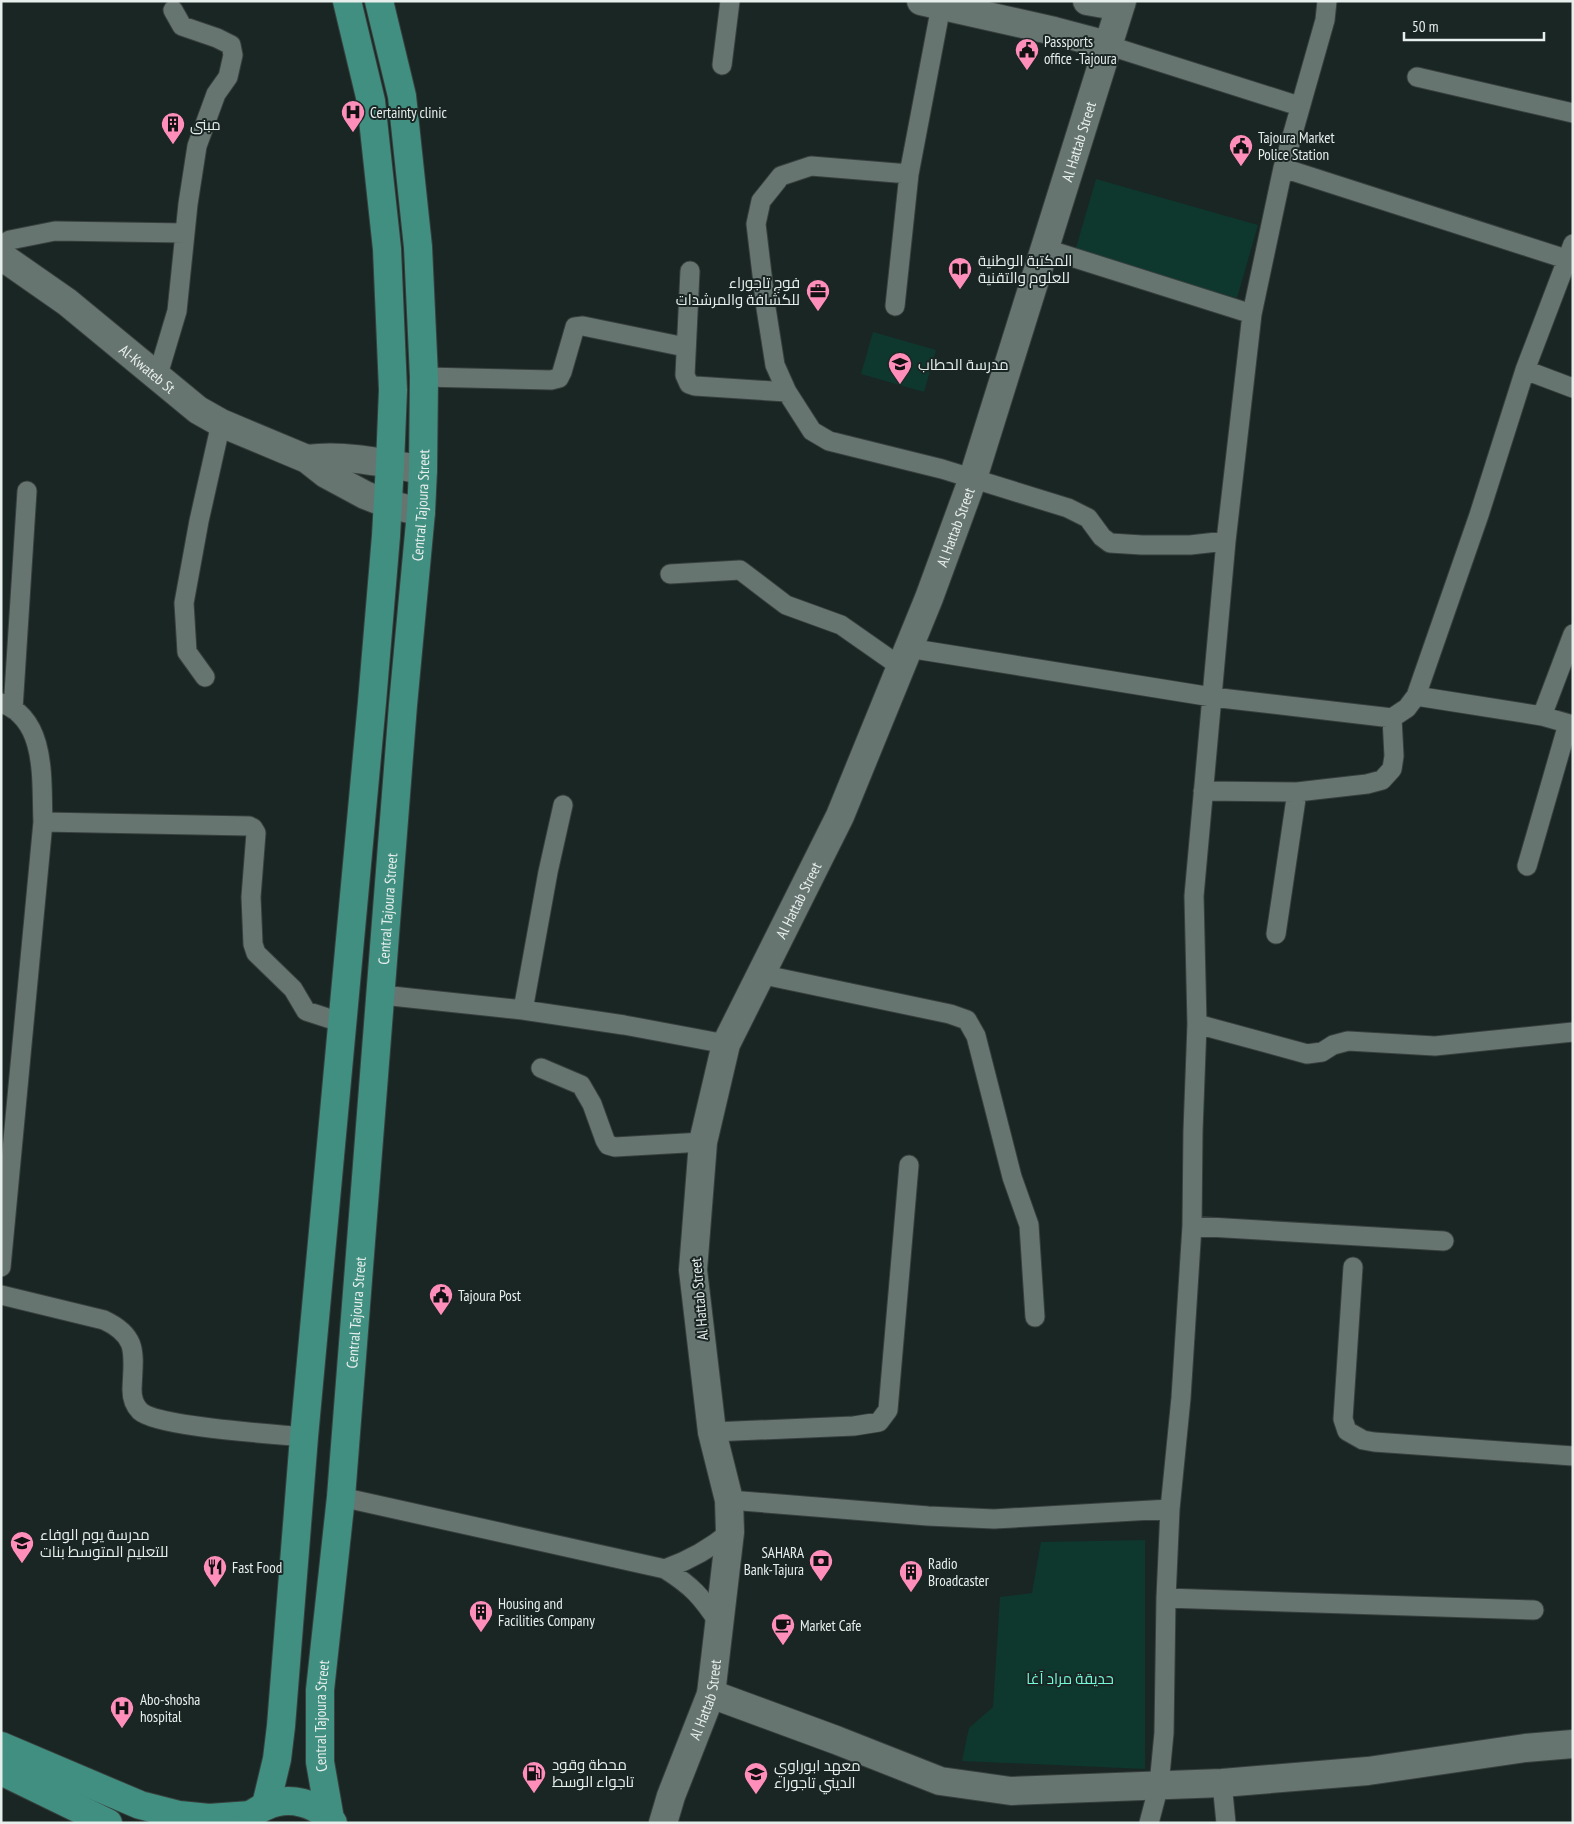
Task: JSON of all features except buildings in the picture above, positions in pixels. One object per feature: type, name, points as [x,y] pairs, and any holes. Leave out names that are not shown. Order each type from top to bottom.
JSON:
[{"type":"main road","points":[[254,1815],[277,1759],[281,1726],[304,1437],[372,702],[388,504],[393,390],[387,249],[371,101],[347,1]]},
{"type":"main road","name":"Central Tajoura Street","points":[[332,1821],[320,1762],[320,1690],[341,1497],[423,470],[424,377],[418,246],[402,96],[379,1]]},
{"type":"main road","points":[[1,1746],[16,1769],[108,1823]]},
{"type":"main road","points":[[16,1769],[179,1815],[199,1817],[254,1815],[283,1801],[300,1802],[316,1808],[332,1821]]},
{"type":"street","points":[[722,65],[730,1]]},
{"type":"street","points":[[1087,1],[1104,4],[1121,2]]},
{"type":"street","points":[[1149,1823],[1158,1784],[1166,1706],[1166,1598],[1170,1509],[1181,1398],[1192,1226],[1197,1024],[1194,896],[1226,541],[1252,314],[1283,168],[1299,106],[1314,62],[1325,20],[1327,1]]},
{"type":"street","name":"Al Hattab Street","points":[[662,1823],[711,1694],[730,1532],[729,1500],[712,1432],[693,1270],[703,1142],[726,1044],[840,816],[929,598],[973,478],[1121,2]]},
{"type":"street","points":[[895,306],[909,174],[931,3],[1054,30],[1299,106]]},
{"type":"street","points":[[157,378],[177,311],[197,146],[216,94],[228,77],[233,54],[231,45],[182,26],[173,10]]},
{"type":"street","points":[[1417,77],[1573,114]]},
{"type":"street","points":[[909,174],[811,166],[781,176],[762,201],[756,224],[775,365],[787,392],[812,431],[829,441],[942,469],[1068,508],[1088,518],[1102,537],[1110,543],[1190,545],[1226,541]]},
{"type":"street","points":[[670,574],[740,570],[786,606],[841,625],[904,657],[1392,718],[1407,708],[1416,696],[1479,515],[1525,370],[1570,252],[1283,168]]},
{"type":"street","points":[[1,246],[10,240],[55,231],[185,233]]},
{"type":"street","points":[[1043,248],[1252,314]]},
{"type":"street","name":"Al-Kwateb St","points":[[1,256],[67,302],[198,410],[221,423],[307,459]]},
{"type":"street","points":[[690,271],[685,347],[685,375],[689,384],[695,386],[787,392]]},
{"type":"street","points":[[424,377],[551,380],[559,378],[575,327],[582,326],[685,347]]},
{"type":"street","points":[[1525,370],[1573,388]]},
{"type":"street","points":[[205,677],[187,652],[184,603],[199,521],[221,423]]},
{"type":"street","points":[[307,459],[348,457],[423,470]]},
{"type":"street","points":[[307,459],[326,474],[345,485],[388,504],[421,512]]},
{"type":"street","points":[[1,1267],[43,822],[41,757],[30,726],[23,716],[7,706],[27,491]]},
{"type":"street","points":[[1542,716],[1573,634]]},
{"type":"street","points":[[1416,696],[1542,716],[1571,724],[1527,866]]},
{"type":"street","points":[[1204,792],[1297,792],[1367,784],[1382,780],[1392,769],[1394,756],[1392,718]]},
{"type":"street","points":[[1276,934],[1297,792]]},
{"type":"street","points":[[523,1010],[548,872],[563,805]]},
{"type":"street","points":[[43,822],[249,826],[253,828],[256,833],[251,897],[253,944],[256,953],[293,989],[306,1010],[343,1023]]},
{"type":"street","points":[[760,974],[950,1014],[967,1020],[976,1036],[1012,1177],[1029,1224],[1035,1317]]},
{"type":"street","points":[[382,995],[523,1010],[624,1025],[726,1044]]},
{"type":"street","points":[[1197,1024],[1306,1054],[1322,1052],[1333,1045],[1348,1041],[1435,1046],[1573,1032]]},
{"type":"street","points":[[541,1068],[581,1085],[592,1104],[608,1145],[615,1147],[703,1142]]},
{"type":"street","points":[[712,1432],[854,1426],[879,1422],[888,1410],[909,1165]]},
{"type":"street","points":[[1192,1226],[1444,1241]]},
{"type":"street","points":[[1353,1268],[1344,1419],[1347,1431],[1363,1440],[1374,1442],[1573,1456]]},
{"type":"street","points":[[1,1295],[104,1320],[115,1325],[124,1333],[133,1348],[132,1395],[140,1410],[148,1416],[176,1423],[304,1437]]},
{"type":"street","points":[[341,1497],[665,1569],[694,1589],[704,1600],[719,1623]]},
{"type":"street","points":[[729,1500],[928,1516],[994,1519],[1170,1509]]},
{"type":"street","points":[[665,1569],[702,1553],[730,1532]]},
{"type":"street","points":[[1166,1598],[1534,1610]]},
{"type":"street","points":[[711,1694],[940,1781],[1011,1791],[1222,1783],[1368,1771],[1525,1748],[1573,1744]]},
{"type":"street","points":[[1222,1783],[1226,1823]]},
{"type":"green space","points":[[1096,179],[1258,225],[1237,298],[1075,251]]},
{"type":"green space","points":[[873,332],[936,350],[924,392],[861,374]]},
{"type":"green space","name":"حديقة مراد آغا","points":[[1145,1540],[1145,1769],[962,1761],[969,1728],[993,1707],[1000,1597],[1032,1593],[1041,1542]]},
{"type":"place","name":"Passports office -Tajoura","points":[[1027,71]]},
{"type":"place","name":"Certainty clinic","points":[[353,133]]},
{"type":"place","name":"مبنى","points":[[173,145]]},
{"type":"place","name":"Tajoura Market Police Station","points":[[1241,167]]},
{"type":"place","name":"المكتبة الوطنية للعلوم والتقنية","points":[[960,290]]},
{"type":"place","name":"فوج تاجوراء للكشافة والمرشدات","points":[[818,312]]},
{"type":"place","name":"مدرسة الحطاب","points":[[900,385]]},
{"type":"place","name":"Tajoura Post","points":[[441,1316]]},
{"type":"place","name":"مدرسة يوم الوفاء للتعليم المتوسط بنات","points":[[22,1564]]},
{"type":"place","name":"SAHARA Bank-Tajura","points":[[821,1582]]},
{"type":"place","name":"Fast Food","points":[[215,1588]]},
{"type":"place","name":"Radio Broadcaster","points":[[911,1593]]},
{"type":"place","name":"Housing and Facilities Company","points":[[481,1633]]},
{"type":"place","name":"Market Cafe","points":[[783,1646]]},
{"type":"place","name":"Abo-shosha hospital","points":[[122,1729]]},
{"type":"place","name":"محطة وقود تاجواء الوسط","points":[[534,1794]]},
{"type":"place","name":"معهد ابوراوي الديني تاجوراء","points":[[756,1795]]}]
